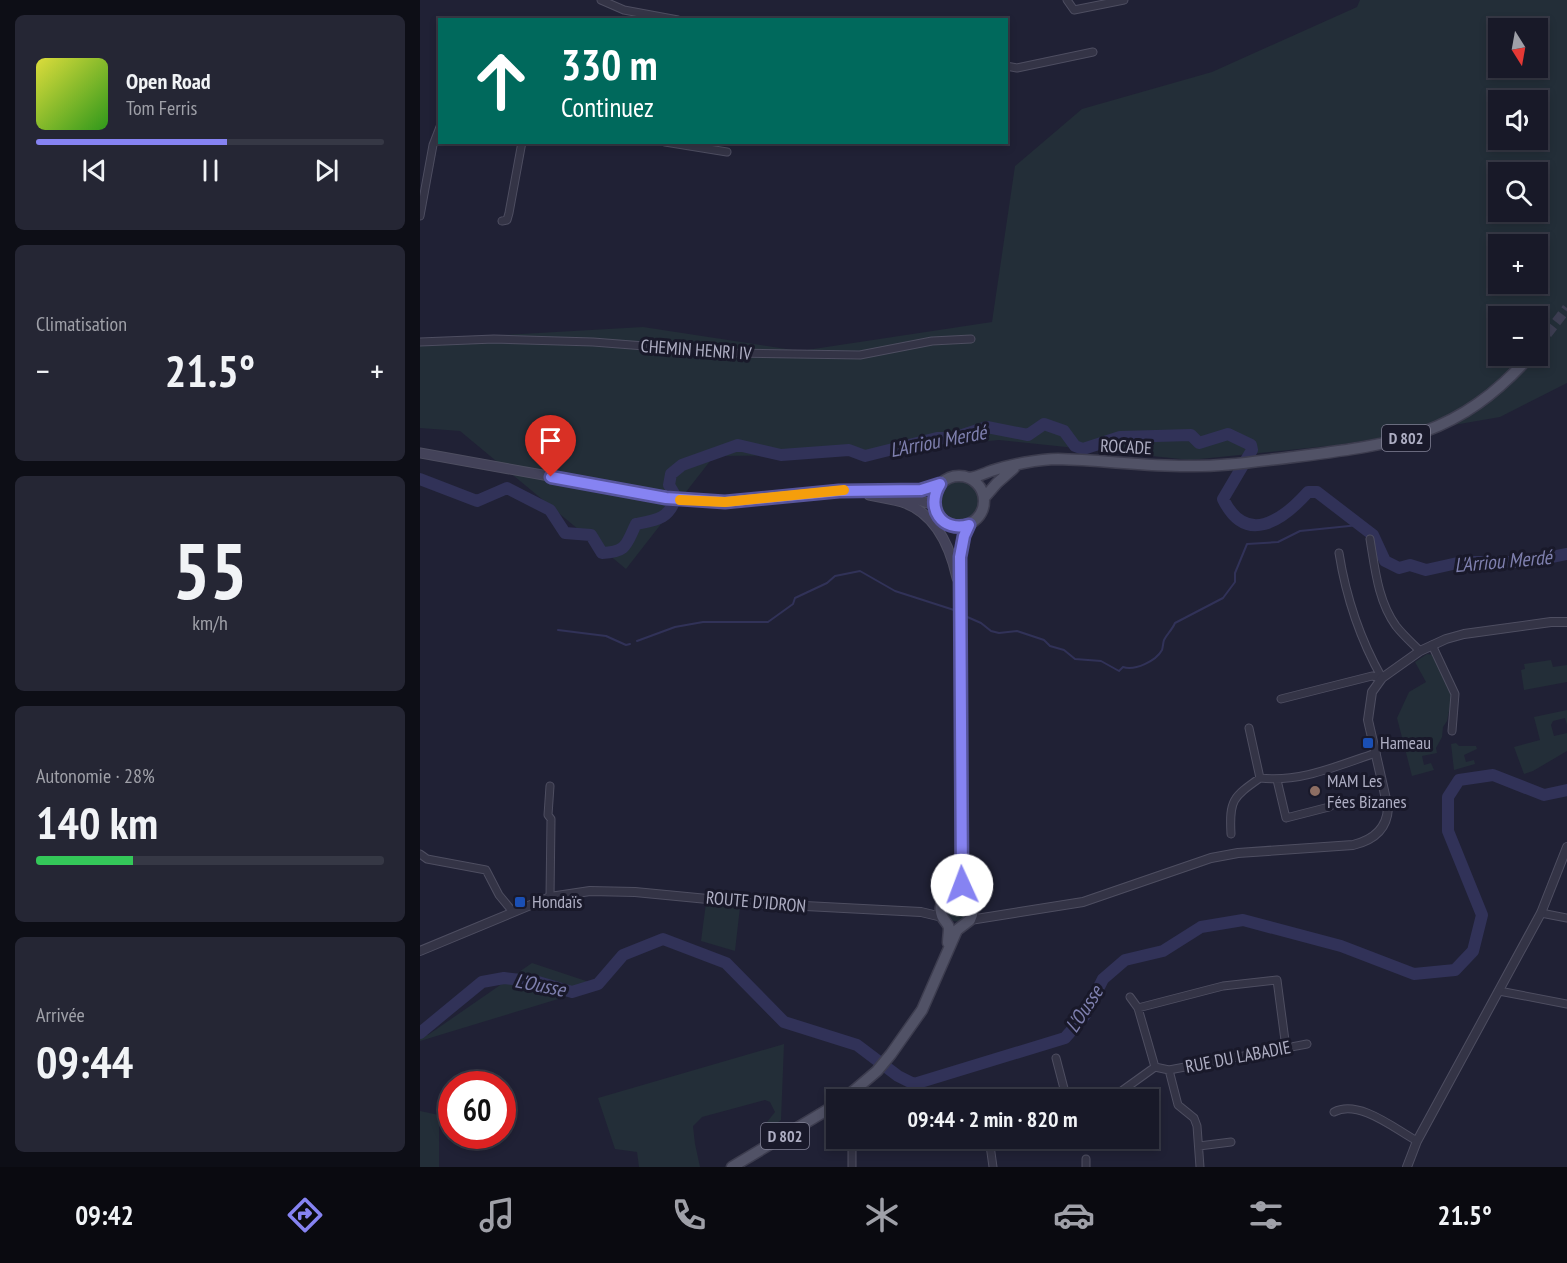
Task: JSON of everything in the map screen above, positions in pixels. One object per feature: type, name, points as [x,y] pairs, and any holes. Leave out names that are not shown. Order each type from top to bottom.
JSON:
[{"type":"main road","name":"ROCADE","points":[[1017,466],[1056,459],[1186,466],[1234,464],[1366,448],[1434,429],[1478,404],[1521,366]]},
{"type":"main road","points":[[420,453],[666,498],[725,502],[860,490],[921,490],[954,477],[969,478],[982,490],[983,511],[975,522],[969,525],[963,527],[949,525]]},
{"type":"main road","points":[[984,498],[1017,466]]},
{"type":"main road","name":"D 802","points":[[969,478],[1017,466]]},
{"type":"main road","points":[[940,484],[936,491],[934,506],[937,514],[955,534],[960,557]]},
{"type":"main road","points":[[818,494],[910,498],[934,506]]},
{"type":"main road","points":[[869,495],[902,502],[917,509],[931,520],[950,550],[960,593]]},
{"type":"main road","points":[[855,1089],[891,1054],[922,1010],[943,961],[973,910],[964,898],[961,872],[960,557],[964,536],[969,525]]},
{"type":"main road","points":[[943,961],[949,933],[944,920],[942,903],[949,895],[964,898]]},
{"type":"main road","points":[[944,920],[965,923]]},
{"type":"main road","name":"D 802","points":[[732,1167],[826,1111]]},
{"type":"street","points":[[601,0],[624,10],[666,18]]},
{"type":"street","points":[[1067,0],[1074,10],[1124,0]]},
{"type":"street","points":[[1008,66],[1017,68],[1093,52]]},
{"type":"street","points":[[420,216],[438,130]]},
{"type":"street","points":[[502,221],[507,220],[509,213],[522,144]]},
{"type":"street","points":[[676,144],[726,152]]},
{"type":"street","name":"CHEMIN HENRI IV","points":[[420,342],[494,339],[593,342],[735,353],[860,355],[932,341],[971,339]]},
{"type":"street","points":[[1370,539],[1376,575],[1388,611],[1397,628],[1420,651]]},
{"type":"street","points":[[1339,553],[1342,576],[1354,617],[1382,678]]},
{"type":"street","points":[[965,923],[991,915],[1083,902],[1211,858],[1238,853],[1353,845],[1371,840],[1388,818],[1389,808],[1368,720],[1372,692],[1382,678],[1420,651],[1464,634],[1551,622],[1567,622]]},
{"type":"street","points":[[1432,645],[1455,694],[1452,731]]},
{"type":"street","points":[[1281,699],[1372,676],[1382,678]]},
{"type":"street","points":[[1249,728],[1260,778]]},
{"type":"street","points":[[1231,834],[1229,814],[1233,800],[1260,778],[1277,780],[1311,774],[1376,753]]},
{"type":"street","points":[[1277,780],[1286,818],[1329,807],[1335,803]]},
{"type":"street","points":[[550,786],[548,815],[551,819],[550,897]]},
{"type":"street","points":[[1407,1167],[1417,1141],[1541,913],[1567,847]]},
{"type":"street","points":[[420,854],[427,859],[486,870],[499,895],[513,912]]},
{"type":"street","name":"ROUTE D'IDRON","points":[[420,951],[550,897],[590,891],[635,891],[757,904],[923,912],[944,920]]},
{"type":"street","points":[[964,898],[977,910],[991,915]]},
{"type":"street","name":"ROUTE D'IDRON","points":[[923,912],[936,908],[942,903]]},
{"type":"street","points":[[1541,913],[1567,918]]},
{"type":"street","points":[[1138,1008],[1224,986],[1277,980],[1286,1048]]},
{"type":"street","points":[[1499,991],[1567,1004]]},
{"type":"street","points":[[1130,997],[1138,1008],[1155,1067]]},
{"type":"street","name":"RUE DU LABADIE","points":[[1169,1070],[1306,1044]]},
{"type":"street","points":[[1056,1058],[1064,1089]]},
{"type":"street","points":[[1124,1089],[1155,1067],[1169,1070],[1178,1105],[1194,1118],[1200,1167]]},
{"type":"street","points":[[1334,1112],[1340,1109],[1362,1110],[1417,1141]]},
{"type":"street","points":[[1199,1146],[1231,1142]]},
{"type":"street","points":[[852,1149],[852,1167]]},
{"type":"street","points":[[991,1149],[993,1167]]},
{"type":"shaded area","points":[[1360,0],[1567,0],[1567,383],[1500,417],[1338,445],[1190,460],[999,440],[835,455],[714,456],[626,569],[460,431],[420,428],[420,340],[643,327],[800,351],[992,322],[1015,166],[1082,109],[1212,72],[1357,7]]},
{"type":"shaded area","points":[[960,481],[968,482],[975,487],[980,494],[980,510],[975,517],[968,522],[960,523],[952,522],[945,517],[940,510],[939,502],[940,494],[945,487],[952,482]]},
{"type":"shaded area","points":[[1427,654],[1434,655],[1452,696],[1447,721],[1436,748],[1437,753],[1422,756],[1424,765],[1431,763],[1434,770],[1412,776],[1397,718],[1409,692],[1426,682],[1415,662]]},
{"type":"shaded area","points":[[1551,660],[1553,667],[1567,665],[1567,682],[1524,690],[1521,670],[1525,669],[1524,664]]},
{"type":"shaded area","points":[[1567,710],[1567,725],[1565,718],[1553,721],[1551,725],[1554,736],[1567,733],[1567,751],[1524,774],[1514,747],[1540,740],[1534,717]]},
{"type":"shaded area","points":[[1456,743],[1459,746],[1476,746],[1477,749],[1464,755],[1466,762],[1474,760],[1475,764],[1454,770],[1451,744]]},
{"type":"shaded area","points":[[950,900],[965,900],[970,913],[961,922],[953,921],[947,915],[946,907]]},
{"type":"shaded area","points":[[706,903],[740,907],[735,951],[701,941]]},
{"type":"shaded area","points":[[532,963],[601,986],[420,1041],[420,1033],[428,1035]]},
{"type":"shaded area","points":[[784,1044],[781,1120],[768,1130],[767,1122],[775,1112],[770,1102],[765,1100],[702,1117],[693,1126],[700,1167],[639,1167],[637,1152],[615,1149],[598,1098]]},
{"type":"shaded area","points":[[420,1111],[438,1115],[439,1167],[420,1167]]},
{"type":"waterway","name":"L'Arriou Merdé","points":[[420,479],[477,501],[507,488],[550,510],[565,533],[591,535],[602,553],[621,549],[625,546],[636,524],[656,520],[670,510],[676,497],[669,485],[671,474],[682,465],[738,445],[781,455],[849,450],[865,456],[937,438],[953,438],[987,427],[1028,435],[1044,424],[1064,431],[1075,446],[1083,449],[1120,437],[1191,435],[1199,443],[1228,434],[1251,445],[1252,450],[1223,499],[1232,513],[1242,522],[1253,525],[1264,524],[1287,512],[1308,492],[1317,492],[1373,535],[1385,561],[1399,568],[1410,565],[1426,570],[1462,562],[1527,562],[1567,554]]},
{"type":"waterway","points":[[965,616],[981,623],[991,631],[999,633],[1017,631],[1044,640],[1050,646],[1064,650],[1075,659],[1101,661],[1119,671],[1123,667],[1133,668],[1145,664],[1159,654],[1164,640],[1175,623],[1223,598],[1235,582],[1235,573],[1247,544],[1278,542],[1300,531],[1359,525]]},
{"type":"waterway","points":[[637,641],[675,627],[703,622],[768,622],[793,604],[795,598],[827,583],[835,576],[860,571],[895,591],[954,610]]},
{"type":"waterway","points":[[558,630],[606,636],[626,645],[630,644]]},
{"type":"waterway","name":"L'Ousse","points":[[420,1033],[482,982],[504,978],[538,982],[572,992],[598,984],[623,955],[663,939],[726,963],[784,1022],[857,1045],[898,1076],[914,1084],[1065,1038],[1085,1015],[1103,979],[1125,960],[1163,951],[1201,927],[1243,920],[1341,946],[1414,974],[1455,970],[1473,951],[1482,915],[1448,831],[1448,797],[1459,780],[1493,775],[1544,795],[1567,790]]},
{"type":"tunnel","points":[[1548,333],[1567,308]]},
{"type":"slow traffic","points":[[680,500],[725,502],[844,490]]},
{"type":"place","name":"Hameau","points":[[1368,743]]},
{"type":"place","name":"MAM Les Fées Bizanes","points":[[1315,791]]},
{"type":"place","name":"Hondaïs","points":[[520,902]]},
{"type":"route","points":[[551,477],[638,494],[683,500],[725,502],[818,494],[828,491],[921,490],[940,484],[934,498],[937,514],[949,525],[963,527],[969,525],[964,536],[960,557],[962,885]]}]
